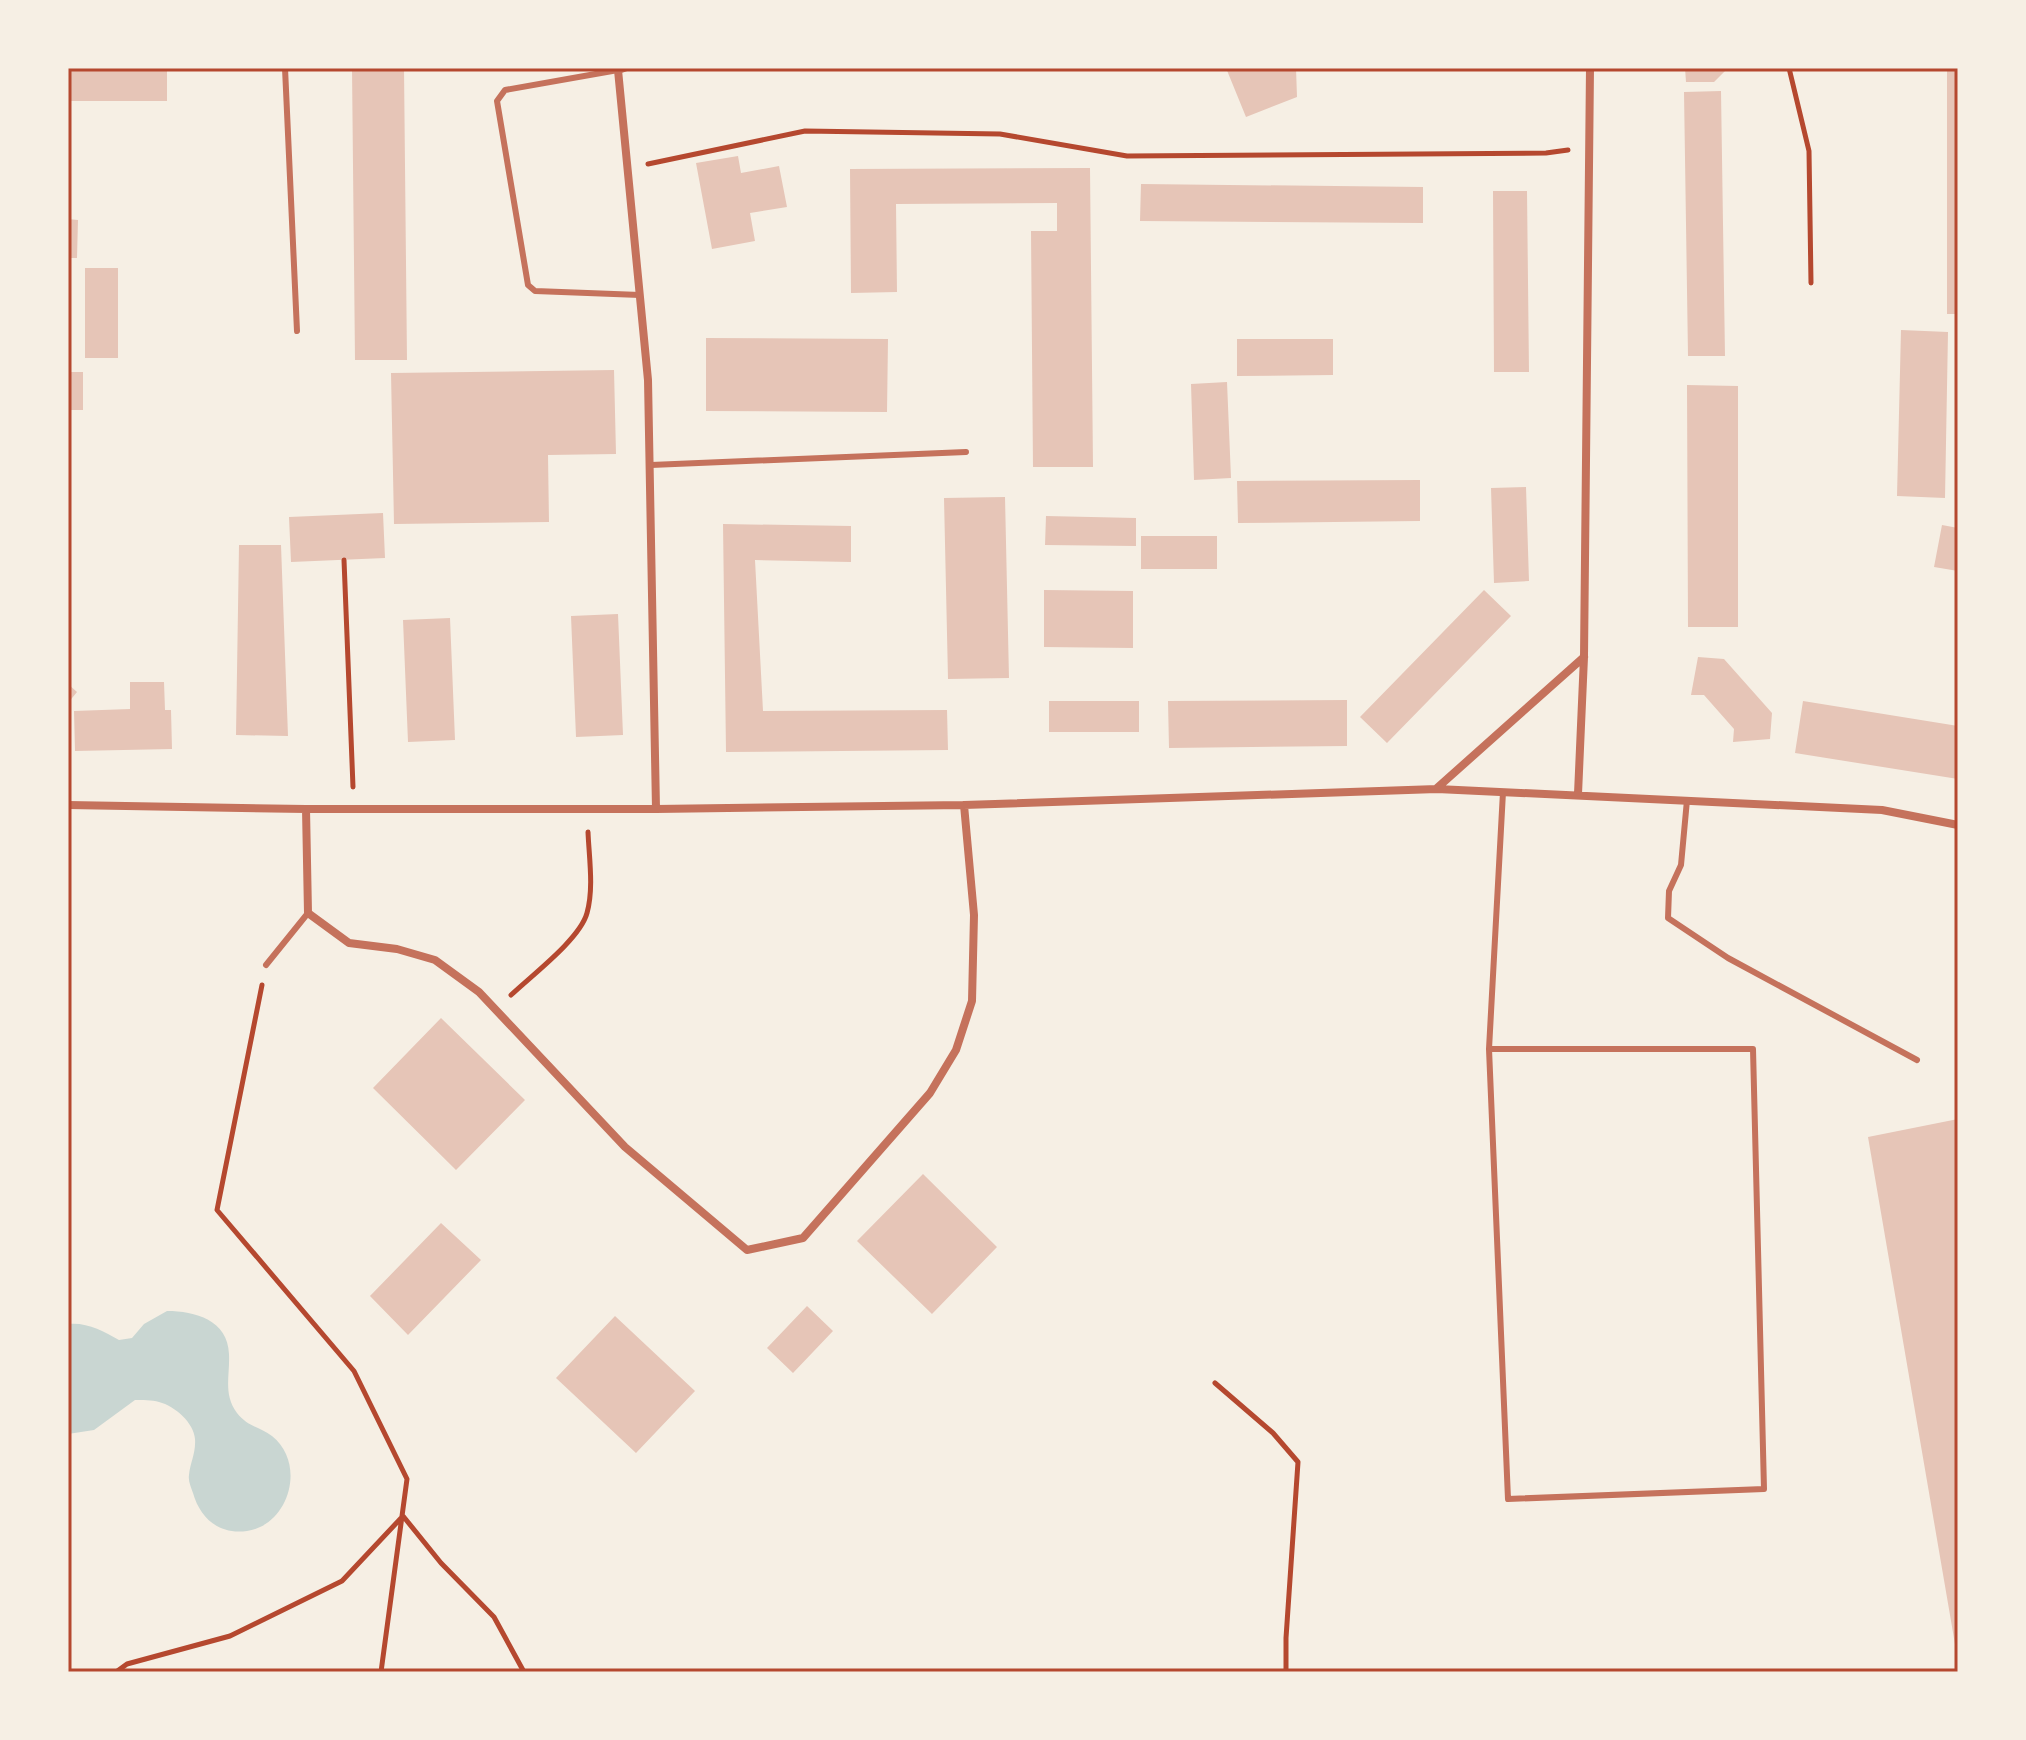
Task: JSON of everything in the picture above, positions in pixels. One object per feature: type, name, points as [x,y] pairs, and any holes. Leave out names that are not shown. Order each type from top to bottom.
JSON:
[{"type":"street","points":[[1578,794],[1584,657],[1590,68]]},
{"type":"street","points":[[621,69],[651,465],[656,809]]},
{"type":"street","points":[[1437,789],[1584,657]]},
{"type":"street","points":[[68,805],[656,809],[964,805],[1437,789],[1882,810],[1958,825]]},
{"type":"street","points":[[306,809],[308,913],[349,943],[397,949],[435,960],[479,992],[625,1147],[747,1250],[803,1238],[930,1093],[956,1050],[972,1001],[974,915],[964,805]]},
{"type":"lane","points":[[285,68],[297,331]]},
{"type":"lane","points":[[621,69],[505,90],[497,101],[528,285],[535,291],[640,295]]},
{"type":"lane","points":[[651,465],[966,452]]},
{"type":"lane","points":[[1489,1049],[1753,1049],[1764,1489],[1508,1499],[1489,1049],[1503,792]]},
{"type":"lane","points":[[1687,800],[1681,865],[1669,891],[1668,918],[1728,958],[1917,1060]]},
{"type":"lane","points":[[266,965],[308,913]]},
{"type":"path","points":[[1789,68],[1809,151],[1811,283]]},
{"type":"path","points":[[628,168],[805,131],[1000,134],[1127,156],[1546,153],[1589,147]]},
{"type":"path","points":[[344,560],[354,809]]},
{"type":"path","points":[[496,1010],[566,943],[587,914],[590,896],[588,809]]},
{"type":"path","points":[[266,965],[217,1210],[354,1371],[407,1479],[381,1672]]},
{"type":"path","points":[[1215,1383],[1273,1433],[1298,1462],[1286,1672]]},
{"type":"path","points":[[116,1672],[127,1664],[230,1636],[342,1581],[403,1516]]},
{"type":"path","points":[[403,1516],[441,1563],[494,1617],[524,1672]]},
{"type":"shaded area","points":[[167,1311],[199,1316],[216,1325],[223,1333],[229,1354],[229,1392],[233,1406],[245,1421],[272,1436],[283,1448],[291,1477],[288,1492],[274,1518],[262,1526],[247,1531],[228,1530],[212,1523],[200,1510],[189,1480],[195,1449],[194,1433],[183,1416],[165,1404],[135,1400],[94,1430],[68,1434],[68,1324],[101,1330],[119,1340],[132,1338],[144,1324]]},
{"type":"building","points":[[68,68],[167,68],[167,101],[68,101]]},
{"type":"building","points":[[352,68],[404,68],[407,360],[355,360]]},
{"type":"building","points":[[1226,68],[1296,68],[1297,97],[1246,117]]},
{"type":"building","points":[[1685,68],[1728,68],[1714,82],[1686,82]]},
{"type":"building","points":[[1947,70],[1958,70],[1958,314],[1947,314]]},
{"type":"building","points":[[1721,91],[1725,356],[1688,356],[1684,92]]},
{"type":"building","points":[[738,156],[741,173],[779,166],[787,207],[750,213],[755,241],[712,249],[696,163]]},
{"type":"building","points":[[1090,168],[1093,467],[1033,467],[1031,231],[1057,231],[1057,203],[896,204],[897,292],[851,293],[850,169]]},
{"type":"building","points":[[1141,184],[1423,187],[1423,223],[1140,221]]},
{"type":"building","points":[[1493,191],[1527,191],[1529,372],[1494,372]]},
{"type":"building","points":[[68,219],[78,220],[77,258],[68,258]]},
{"type":"building","points":[[85,268],[118,268],[118,358],[85,358]]},
{"type":"building","points":[[1901,330],[1948,332],[1945,498],[1897,496]]},
{"type":"building","points":[[706,338],[888,339],[887,412],[706,411]]},
{"type":"building","points":[[1237,339],[1333,339],[1333,375],[1237,376]]},
{"type":"building","points":[[614,370],[616,454],[548,455],[549,522],[394,524],[391,373]]},
{"type":"building","points":[[68,372],[83,372],[83,410],[68,410]]},
{"type":"building","points":[[1227,382],[1231,478],[1194,480],[1191,384]]},
{"type":"building","points":[[1687,385],[1738,386],[1738,627],[1688,627]]},
{"type":"building","points":[[1420,480],[1420,521],[1238,523],[1237,481]]},
{"type":"building","points":[[1526,487],[1529,581],[1494,583],[1491,488]]},
{"type":"building","points":[[1005,497],[1009,678],[948,679],[944,498]]},
{"type":"building","points":[[383,513],[385,558],[291,562],[289,517]]},
{"type":"building","points":[[1046,516],[1136,518],[1136,546],[1045,545]]},
{"type":"building","points":[[723,524],[851,526],[851,562],[755,560],[763,711],[947,710],[948,750],[726,752]]},
{"type":"building","points":[[1942,525],[1958,528],[1958,571],[1934,567]]},
{"type":"building","points":[[1141,536],[1217,536],[1217,569],[1141,569]]},
{"type":"building","points":[[239,545],[281,545],[288,736],[236,735]]},
{"type":"building","points":[[1044,590],[1133,591],[1133,648],[1044,647]]},
{"type":"building","points":[[1484,590],[1511,616],[1387,743],[1360,717]]},
{"type":"building","points":[[618,614],[623,735],[576,737],[571,616]]},
{"type":"building","points":[[450,618],[455,740],[408,742],[403,620]]},
{"type":"building","points":[[1698,657],[1724,659],[1772,713],[1770,739],[1733,742],[1734,729],[1704,695],[1691,695]]},
{"type":"building","points":[[130,682],[164,682],[165,710],[171,710],[172,749],[75,751],[74,711],[130,709]]},
{"type":"building","points":[[68,684],[77,692],[68,703]]},
{"type":"building","points":[[1347,700],[1347,746],[1169,748],[1168,701]]},
{"type":"building","points":[[1049,701],[1139,701],[1139,732],[1049,732]]},
{"type":"building","points":[[1803,701],[1958,726],[1958,779],[1795,753]]},
{"type":"building","points":[[441,1018],[525,1100],[456,1170],[373,1088]]},
{"type":"building","points":[[1958,1119],[1958,1650],[1956,1650],[1868,1137]]},
{"type":"building","points":[[923,1174],[997,1247],[932,1314],[857,1241]]},
{"type":"building","points":[[441,1223],[481,1260],[408,1335],[370,1296]]},
{"type":"building","points":[[807,1306],[833,1331],[793,1373],[767,1348]]},
{"type":"building","points":[[615,1316],[695,1391],[636,1453],[556,1378]]}]
